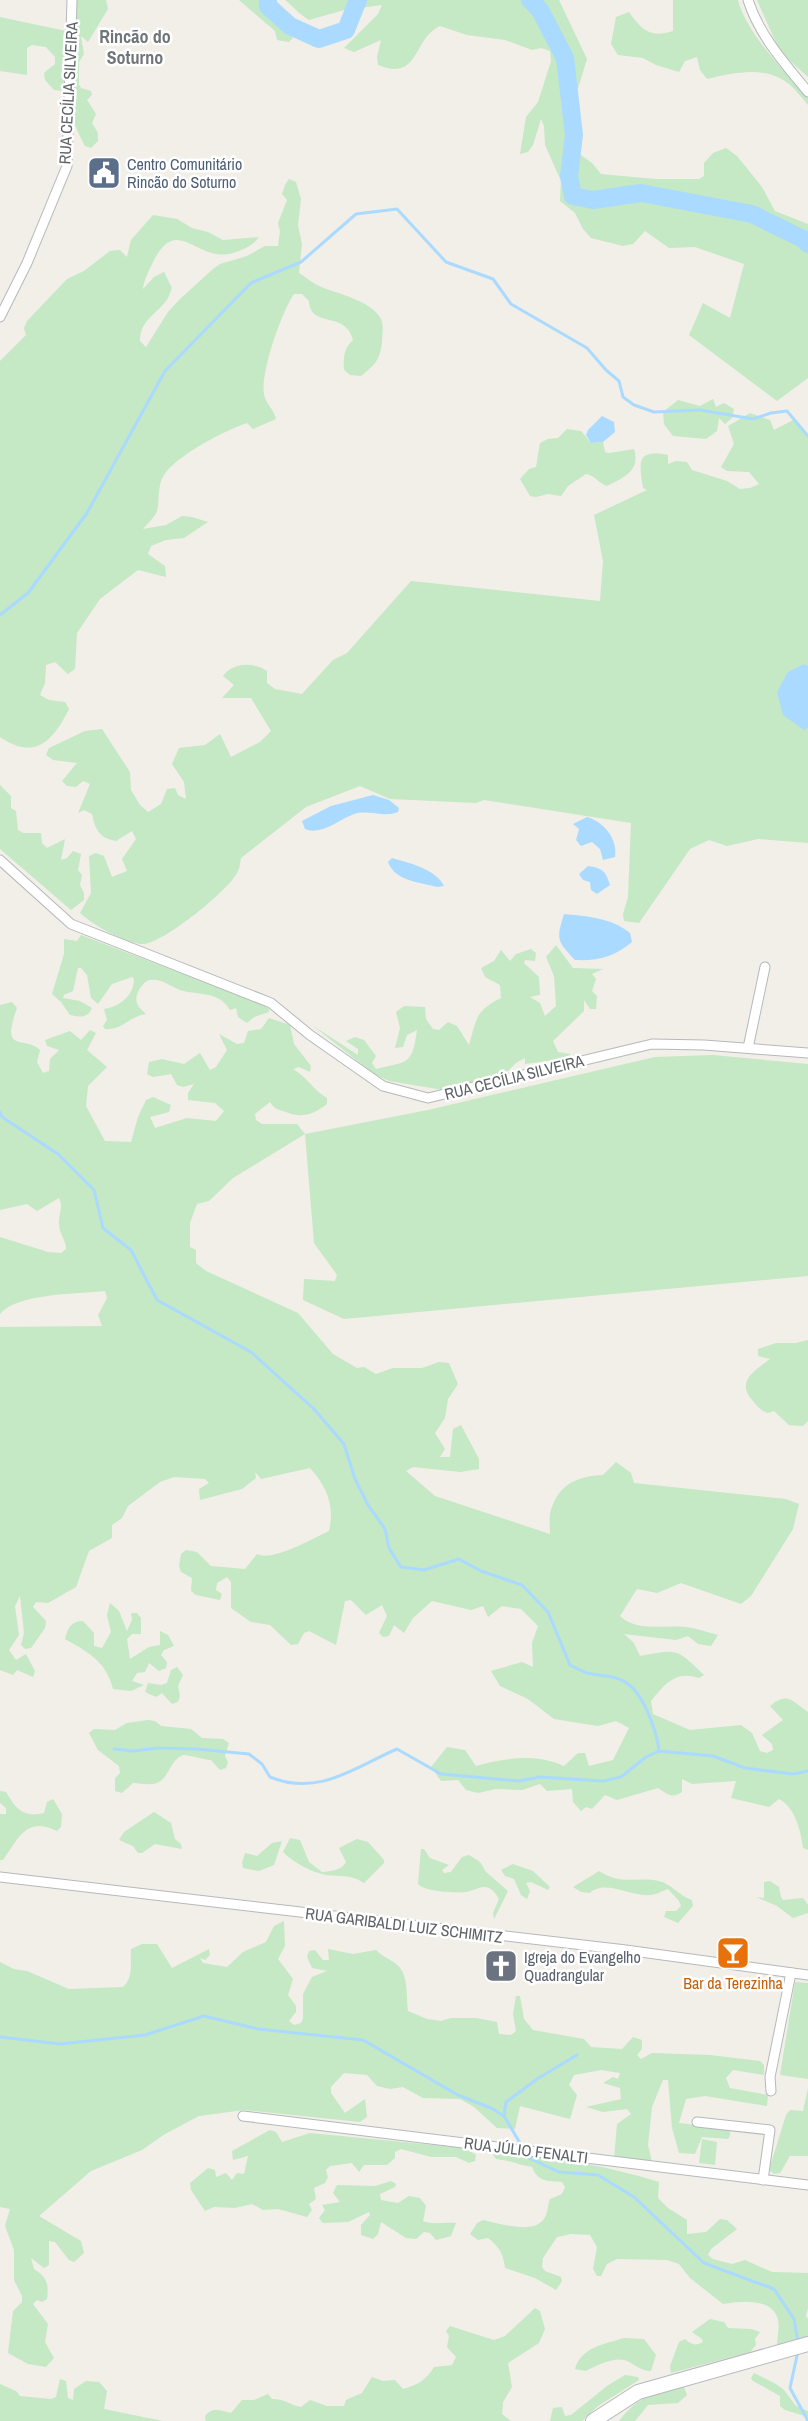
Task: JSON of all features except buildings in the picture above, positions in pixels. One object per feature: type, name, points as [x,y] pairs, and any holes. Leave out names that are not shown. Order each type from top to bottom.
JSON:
[{"type":"street","name":"RUA CECÍLIA SILVEIRA","points":[[0,317],[27,263],[67,166],[72,0]]},
{"type":"street","points":[[748,0],[778,56],[808,92]]},
{"type":"street","name":"RUA CECÍLIA SILVEIRA","points":[[0,860],[71,924],[271,1003],[310,1035],[383,1086],[428,1098],[652,1044],[808,1053]]},
{"type":"street","points":[[748,1048],[765,966]]},
{"type":"street","name":"RUA GARIBALDI LUIZ SCHIMITZ","points":[[0,1877],[626,1950],[808,1975]]},
{"type":"street","points":[[771,2091],[770,2077],[791,1973]]},
{"type":"street","name":"RUA JÚLIO FENALTI","points":[[243,2116],[808,2186]]},
{"type":"street","points":[[697,2122],[770,2130],[763,2180]]},
{"type":"street","points":[[593,2421],[638,2392],[808,2344]]},
{"type":"green space","points":[[77,0],[106,0],[108,9],[88,42],[81,36],[84,54],[79,62],[79,85],[91,91],[92,95],[87,100],[96,114],[92,123],[98,133],[98,141],[91,148],[85,146],[74,121],[72,107],[71,60]]},
{"type":"green space","points":[[239,0],[263,0],[264,9],[293,38],[289,42],[277,40],[275,31]]},
{"type":"green space","points":[[285,0],[559,0],[587,59],[576,95],[579,121],[570,147],[592,163],[601,174],[655,179],[699,179],[704,176],[704,163],[713,153],[726,148],[737,156],[762,187],[775,211],[808,224],[808,378],[777,401],[689,335],[703,303],[730,318],[744,264],[695,247],[669,248],[645,231],[633,244],[623,246],[591,238],[583,229],[575,213],[560,201],[561,181],[545,145],[544,126],[541,119],[533,145],[528,152],[520,154],[526,117],[538,102],[551,61],[550,51],[541,48],[532,50],[505,40],[467,35],[440,26],[424,40],[409,64],[392,69],[378,65],[377,57],[381,40],[354,52],[344,48],[378,14],[382,5],[344,10],[309,20]]},
{"type":"green space","points":[[673,0],[738,0],[749,26],[778,65],[808,98],[808,105],[789,84],[770,74],[749,72],[707,79],[700,70],[697,57],[685,61],[679,72],[656,65],[643,58],[618,55],[611,44],[616,17],[629,12],[638,24],[648,31],[659,34],[673,31]]},
{"type":"green space","points":[[757,0],[808,0],[808,77],[780,52]]},
{"type":"green space","points":[[0,17],[66,31],[64,91],[54,90],[45,80],[44,73],[55,64],[55,57],[46,47],[32,45],[27,48],[27,75],[0,71]]},
{"type":"green space","points":[[289,179],[296,182],[301,199],[298,225],[302,244],[299,273],[316,285],[362,302],[376,312],[383,327],[378,358],[361,376],[350,375],[344,370],[346,350],[353,340],[349,331],[343,325],[315,315],[309,301],[302,294],[294,294],[278,328],[265,372],[265,397],[276,419],[253,429],[247,423],[226,431],[190,452],[164,475],[157,511],[143,529],[166,525],[182,516],[208,522],[184,538],[166,540],[151,546],[148,554],[165,566],[166,577],[138,570],[100,599],[77,633],[75,669],[68,674],[55,662],[46,665],[45,683],[40,695],[49,700],[65,702],[69,709],[63,720],[42,744],[23,747],[12,744],[0,737],[0,361],[26,335],[24,328],[27,321],[67,279],[84,271],[110,251],[120,250],[127,257],[131,240],[153,215],[177,219],[192,228],[208,232],[223,240],[259,237],[246,248],[226,254],[213,253],[181,240],[172,241],[163,247],[148,272],[143,289],[154,277],[164,272],[172,288],[167,300],[145,323],[140,341],[146,347],[168,312],[213,269],[220,264],[247,256],[265,246],[278,246],[280,231],[278,223],[287,200],[282,194]]},
{"type":"green space","points":[[713,399],[716,407],[724,403],[734,409],[732,418],[725,424],[719,418],[717,431],[706,439],[673,436],[664,424],[663,412],[678,400],[700,406]]},
{"type":"green space","points":[[750,413],[770,420],[774,430],[795,419],[808,436],[808,843],[758,839],[727,846],[709,840],[690,849],[639,923],[624,921],[623,914],[628,897],[631,823],[484,800],[476,803],[390,799],[360,786],[306,807],[241,858],[239,870],[233,879],[209,903],[178,927],[150,942],[141,944],[117,936],[80,913],[91,893],[89,856],[96,853],[104,856],[112,877],[127,871],[122,859],[136,839],[132,831],[116,841],[106,838],[96,828],[92,814],[84,810],[78,813],[90,784],[83,781],[76,787],[67,786],[62,781],[77,763],[53,760],[46,755],[49,748],[85,731],[102,729],[130,772],[131,790],[140,805],[148,812],[161,804],[167,789],[175,788],[178,795],[186,799],[184,782],[172,764],[179,748],[205,745],[220,734],[231,757],[260,742],[271,731],[251,698],[222,698],[234,685],[223,676],[227,671],[238,666],[256,666],[267,671],[267,683],[275,689],[302,694],[333,660],[347,653],[411,581],[600,601],[603,561],[594,515],[647,490],[643,488],[641,465],[645,456],[650,454],[668,455],[668,464],[676,461],[687,462],[692,470],[727,481],[740,489],[759,484],[749,472],[727,471],[721,467],[734,444],[728,426]]},
{"type":"green space","points":[[567,429],[581,431],[591,443],[603,442],[605,452],[634,449],[636,457],[633,468],[624,477],[607,486],[586,474],[568,486],[561,496],[548,494],[530,496],[520,479],[529,469],[536,467],[540,443],[558,438]]},
{"type":"green space","points":[[0,785],[11,796],[11,808],[16,811],[18,830],[23,833],[41,833],[42,843],[47,848],[65,839],[61,860],[67,858],[73,851],[81,854],[78,870],[82,875],[80,885],[84,893],[84,900],[71,910],[0,849]]},
{"type":"green space","points":[[81,935],[264,1005],[269,1012],[254,1017],[247,1023],[238,1017],[236,1008],[230,1010],[214,996],[187,992],[161,981],[149,980],[141,986],[136,1000],[146,1014],[135,1017],[116,1028],[105,1029],[103,1026],[107,1020],[104,1009],[125,1000],[131,991],[134,979],[132,977],[112,984],[98,1004],[91,998],[87,975],[81,968],[78,968],[73,991],[64,995],[63,998],[80,1001],[92,1008],[85,1016],[70,1015],[52,994],[64,954],[64,939],[77,941]]},
{"type":"green space","points":[[556,945],[573,968],[603,969],[592,974],[596,979],[592,991],[597,996],[596,1009],[590,1009],[584,1000],[584,1011],[553,1041],[558,1052],[571,1054],[569,1058],[525,1064],[525,1058],[504,1075],[443,1090],[389,1081],[374,1074],[312,1025],[358,1055],[358,1049],[346,1041],[355,1037],[364,1040],[376,1056],[372,1063],[376,1069],[402,1063],[407,1060],[413,1050],[417,1030],[407,1035],[403,1047],[395,1048],[400,1028],[396,1012],[404,1006],[425,1007],[426,1019],[433,1029],[439,1030],[448,1022],[457,1026],[469,1045],[478,1016],[486,1007],[501,998],[500,985],[485,977],[481,968],[494,961],[501,950],[510,961],[516,954],[531,949],[536,953],[535,961],[525,960],[524,963],[539,977],[540,995],[530,997],[540,1003],[545,1016],[556,1006],[554,976],[546,957]]},
{"type":"green space","points":[[12,1002],[17,1008],[12,1023],[13,1038],[40,1050],[37,1062],[43,1073],[49,1071],[50,1059],[59,1050],[47,1046],[45,1040],[70,1031],[81,1040],[90,1030],[96,1033],[87,1050],[107,1067],[88,1086],[86,1106],[105,1141],[131,1142],[138,1117],[146,1100],[153,1097],[171,1105],[169,1112],[150,1117],[155,1128],[187,1118],[216,1121],[224,1111],[215,1103],[188,1100],[188,1093],[194,1084],[183,1087],[177,1085],[171,1074],[153,1077],[147,1074],[149,1062],[162,1059],[184,1064],[200,1053],[210,1070],[216,1067],[227,1050],[219,1034],[237,1044],[244,1043],[248,1031],[261,1029],[269,1018],[290,1025],[294,1044],[311,1066],[310,1072],[299,1067],[293,1069],[327,1098],[327,1104],[313,1113],[297,1115],[277,1109],[270,1102],[255,1114],[256,1120],[262,1124],[297,1124],[305,1134],[233,1178],[209,1201],[197,1204],[190,1223],[190,1247],[196,1250],[196,1263],[206,1271],[298,1313],[333,1354],[357,1368],[364,1367],[376,1374],[393,1368],[422,1368],[439,1362],[449,1363],[458,1384],[448,1399],[445,1418],[435,1433],[445,1449],[440,1457],[450,1457],[453,1429],[461,1425],[479,1459],[479,1469],[460,1472],[413,1467],[406,1471],[435,1496],[550,1534],[550,1514],[557,1496],[563,1489],[584,1477],[603,1475],[616,1462],[631,1473],[634,1483],[786,1499],[799,1504],[793,1529],[751,1596],[741,1604],[681,1583],[657,1593],[637,1589],[620,1616],[642,1626],[685,1627],[718,1635],[711,1646],[698,1644],[688,1636],[676,1640],[624,1634],[634,1643],[640,1656],[662,1652],[676,1653],[688,1660],[704,1675],[699,1678],[683,1676],[671,1680],[651,1701],[653,1714],[690,1730],[741,1725],[752,1733],[760,1751],[767,1753],[773,1750],[772,1744],[762,1735],[783,1720],[770,1706],[786,1698],[808,1712],[808,1850],[803,1848],[796,1820],[785,1803],[779,1799],[769,1807],[731,1798],[736,1781],[692,1784],[682,1779],[682,1792],[675,1795],[670,1795],[658,1788],[617,1800],[605,1795],[592,1809],[586,1807],[581,1811],[573,1802],[572,1789],[547,1791],[540,1784],[522,1790],[496,1789],[478,1793],[466,1790],[458,1780],[441,1781],[431,1767],[447,1747],[465,1750],[476,1766],[531,1758],[564,1766],[578,1753],[585,1753],[589,1766],[613,1760],[629,1728],[616,1721],[598,1726],[554,1719],[528,1699],[500,1686],[491,1671],[522,1662],[533,1667],[532,1643],[538,1626],[521,1609],[502,1606],[488,1617],[483,1606],[471,1610],[432,1601],[413,1618],[404,1633],[394,1625],[389,1636],[383,1637],[379,1633],[387,1616],[382,1605],[366,1615],[351,1600],[345,1601],[336,1645],[309,1631],[304,1633],[298,1644],[291,1645],[270,1625],[251,1622],[231,1608],[231,1582],[227,1577],[217,1583],[216,1590],[222,1594],[220,1600],[196,1595],[191,1591],[192,1578],[181,1572],[179,1566],[181,1554],[186,1550],[197,1552],[211,1566],[245,1569],[257,1554],[264,1556],[282,1552],[329,1531],[331,1513],[328,1497],[321,1482],[310,1468],[261,1479],[255,1472],[256,1478],[242,1489],[200,1500],[199,1489],[209,1483],[205,1479],[174,1477],[160,1482],[128,1506],[122,1518],[112,1525],[112,1538],[89,1551],[76,1587],[48,1603],[36,1602],[33,1607],[46,1621],[45,1628],[31,1648],[25,1649],[21,1645],[24,1633],[20,1596],[15,1606],[19,1635],[9,1650],[16,1660],[26,1654],[35,1671],[33,1677],[17,1670],[13,1675],[0,1670],[0,1327],[102,1326],[98,1315],[107,1298],[105,1291],[34,1298],[8,1307],[0,1314],[0,1237],[48,1252],[61,1253],[66,1249],[59,1227],[61,1205],[59,1198],[37,1211],[27,1204],[0,1210],[0,1005]]},
{"type":"green space","points":[[713,1055],[808,1064],[808,1276],[344,1319],[303,1300],[304,1279],[335,1281],[337,1275],[314,1243],[305,1134],[428,1110],[655,1057]]},
{"type":"green space","points":[[808,1340],[808,1421],[803,1426],[789,1425],[774,1411],[768,1413],[758,1407],[748,1394],[747,1382],[753,1372],[770,1359],[758,1356],[758,1349],[776,1343],[796,1343]]},
{"type":"green space","points":[[110,1603],[119,1611],[127,1631],[132,1620],[131,1613],[137,1613],[141,1618],[141,1634],[132,1634],[127,1639],[130,1659],[149,1647],[160,1645],[160,1631],[168,1635],[174,1646],[164,1650],[161,1655],[167,1662],[166,1668],[159,1671],[149,1663],[145,1672],[137,1673],[132,1681],[144,1685],[131,1691],[113,1689],[101,1664],[65,1639],[71,1626],[83,1621],[94,1633],[94,1646],[102,1648],[111,1632],[107,1615]]},
{"type":"green space","points":[[177,1667],[183,1675],[178,1686],[180,1696],[178,1702],[172,1704],[162,1693],[156,1697],[145,1692],[148,1683],[161,1685],[167,1683],[171,1670]]},
{"type":"green space","points":[[155,1721],[161,1726],[191,1729],[202,1738],[223,1739],[229,1743],[225,1756],[228,1762],[226,1768],[220,1770],[211,1760],[183,1755],[174,1762],[158,1783],[133,1783],[122,1793],[115,1791],[115,1778],[120,1773],[119,1766],[98,1750],[89,1733],[94,1729],[115,1730],[127,1723]]},
{"type":"green space","points":[[0,1791],[6,1792],[21,1811],[31,1814],[44,1813],[47,1802],[53,1799],[62,1814],[61,1827],[57,1831],[38,1826],[31,1828],[19,1837],[3,1860],[0,1860],[0,1814],[6,1814],[6,1808],[0,1803]]},
{"type":"green space","points":[[154,1812],[171,1823],[175,1839],[181,1844],[182,1849],[155,1844],[142,1853],[138,1853],[133,1846],[119,1840],[124,1832]]},
{"type":"green space","points":[[290,1838],[300,1840],[309,1862],[322,1872],[336,1870],[344,1865],[346,1862],[339,1848],[357,1839],[368,1842],[384,1860],[384,1863],[364,1883],[350,1877],[320,1874],[297,1863],[283,1852]]},
{"type":"green space","points":[[282,1841],[274,1865],[259,1871],[243,1868],[245,1853],[257,1856],[272,1843]]},
{"type":"green space","points":[[421,1849],[424,1849],[430,1858],[449,1865],[442,1870],[444,1873],[451,1872],[462,1857],[469,1855],[480,1862],[486,1872],[508,1891],[494,1919],[493,1913],[499,1899],[487,1887],[466,1892],[448,1892],[427,1889],[418,1884]]},
{"type":"green space","points":[[513,1864],[533,1871],[550,1887],[548,1890],[531,1882],[526,1883],[530,1891],[527,1899],[521,1895],[514,1879],[505,1876],[501,1870]]},
{"type":"green space","points":[[599,1871],[615,1878],[659,1881],[692,1900],[693,1906],[678,1923],[664,1917],[666,1911],[676,1911],[681,1906],[668,1889],[643,1895],[611,1888],[596,1889],[590,1893],[581,1892],[573,1887]]},
{"type":"green space","points":[[770,1881],[779,1887],[783,1900],[803,1898],[808,1905],[808,1913],[793,1918],[777,1906],[756,1897],[764,1898],[764,1882]]},
{"type":"green space","points":[[284,1921],[285,1946],[278,1959],[293,1979],[288,1995],[296,2006],[296,2012],[289,2021],[294,2025],[301,2023],[303,2018],[303,1994],[312,1977],[327,1971],[312,1968],[307,1957],[309,1951],[315,1950],[323,1960],[329,1960],[328,1949],[353,1954],[376,1950],[396,1964],[403,1973],[408,2011],[427,2019],[441,2021],[451,2018],[476,2018],[497,2022],[499,2034],[511,2035],[516,2031],[513,2014],[516,1996],[520,1996],[524,2019],[533,2030],[584,2039],[591,2047],[622,2049],[633,2037],[642,2040],[642,2049],[637,2055],[641,2059],[652,2053],[710,2055],[760,2061],[764,2065],[764,2075],[733,2070],[726,2078],[730,2088],[768,2095],[767,2106],[705,2096],[686,2099],[679,2123],[724,2128],[730,2132],[730,2136],[728,2139],[702,2137],[695,2154],[679,2153],[672,2128],[668,2080],[663,2080],[652,2107],[648,2145],[652,2162],[614,2159],[617,2124],[631,2114],[627,2109],[603,2112],[586,2107],[621,2099],[620,2088],[603,2083],[613,2077],[618,2079],[620,2073],[601,2070],[574,2075],[569,2085],[577,2095],[570,2119],[520,2106],[515,2129],[497,2128],[474,2107],[460,2099],[423,2098],[403,2087],[390,2089],[377,2086],[367,2075],[344,2073],[331,2087],[331,2093],[345,2113],[365,2099],[367,2117],[360,2122],[244,2110],[199,2116],[165,2134],[142,2150],[91,2171],[39,2216],[81,2241],[84,2253],[74,2262],[69,2260],[55,2242],[49,2241],[49,2265],[44,2268],[31,2258],[34,2269],[42,2275],[48,2289],[47,2299],[42,2302],[37,2300],[33,2304],[48,2324],[45,2342],[54,2358],[46,2367],[28,2364],[8,2353],[13,2311],[22,2302],[22,2296],[14,2280],[14,2250],[5,2226],[10,2209],[0,2207],[0,1962],[69,1989],[123,1987],[129,1979],[131,1949],[142,1944],[157,1944],[172,1968],[209,1949],[210,1955],[205,1960],[200,1958],[203,1963],[227,1967],[243,1952],[266,1942],[274,1926]]},
{"type":"green space","points":[[795,1982],[808,1983],[808,2079],[780,2075]]},
{"type":"green space","points":[[808,2088],[808,2156],[790,2156],[780,2173],[774,2174],[769,2170],[786,2115],[790,2110],[803,2111]]},
{"type":"green space","points":[[270,2130],[276,2132],[282,2142],[310,2133],[465,2148],[476,2155],[475,2161],[469,2163],[456,2157],[431,2157],[401,2149],[395,2152],[395,2158],[387,2165],[364,2165],[359,2172],[352,2163],[330,2166],[326,2170],[328,2177],[325,2183],[314,2188],[316,2199],[309,2204],[312,2210],[307,2217],[278,2209],[263,2210],[252,2204],[235,2208],[214,2207],[205,2211],[191,2190],[190,2183],[208,2168],[215,2170],[216,2177],[226,2173],[232,2180],[237,2173],[244,2174],[248,2156],[233,2160],[232,2151]]},
{"type":"green space","points":[[702,2139],[717,2142],[715,2165],[699,2163]]},
{"type":"green space","points":[[495,2152],[578,2162],[659,2182],[658,2198],[668,2208],[687,2220],[687,2234],[706,2232],[720,2219],[727,2220],[737,2229],[711,2249],[708,2255],[713,2259],[732,2264],[745,2260],[772,2272],[808,2273],[806,2316],[808,2337],[781,2346],[777,2345],[778,2320],[770,2307],[755,2302],[723,2304],[690,2278],[679,2264],[667,2260],[617,2259],[607,2264],[601,2276],[597,2276],[593,2269],[597,2247],[590,2235],[571,2234],[557,2237],[543,2258],[542,2267],[545,2271],[561,2277],[562,2281],[556,2290],[535,2278],[505,2268],[500,2251],[488,2238],[478,2240],[470,2234],[477,2223],[483,2220],[516,2227],[534,2226],[545,2217],[550,2199],[562,2194],[565,2187],[562,2182],[540,2178],[532,2167],[496,2159],[493,2155]]},
{"type":"green space","points":[[391,2181],[396,2184],[395,2187],[380,2194],[381,2200],[398,2203],[409,2196],[420,2198],[426,2206],[423,2221],[456,2223],[451,2236],[436,2240],[430,2233],[424,2232],[416,2239],[406,2238],[381,2222],[378,2234],[373,2239],[361,2235],[361,2225],[370,2215],[369,2212],[348,2222],[323,2223],[319,2218],[325,2210],[322,2205],[340,2202],[333,2193],[337,2185],[375,2186]]},
{"type":"green space","points":[[535,2308],[540,2311],[545,2329],[539,2343],[508,2363],[512,2387],[503,2402],[502,2414],[511,2421],[206,2421],[205,2417],[210,2411],[231,2413],[242,2400],[254,2400],[268,2394],[272,2399],[301,2407],[310,2400],[327,2406],[344,2406],[346,2400],[362,2393],[372,2377],[383,2381],[395,2380],[403,2389],[425,2379],[434,2367],[452,2365],[456,2357],[447,2347],[449,2336],[446,2331],[450,2326],[494,2340],[505,2336]]},
{"type":"green space","points":[[710,2319],[724,2322],[728,2328],[751,2329],[760,2332],[755,2339],[756,2345],[750,2352],[671,2373],[670,2366],[679,2342],[685,2339],[694,2344],[703,2342],[692,2332]]},
{"type":"green space","points":[[624,2338],[644,2339],[656,2355],[651,2371],[620,2359],[604,2362],[586,2371],[575,2369],[588,2351]]},
{"type":"green space","points":[[754,2373],[784,2390],[796,2406],[808,2411],[808,2417],[785,2410],[780,2406],[780,2396],[753,2381],[751,2378]]},
{"type":"green space","points":[[625,2375],[638,2377],[639,2380],[598,2406],[582,2421],[550,2421],[553,2408],[562,2407],[565,2416],[571,2415],[607,2386]]},
{"type":"green space","points":[[60,2379],[66,2381],[68,2398],[73,2400],[74,2389],[86,2381],[99,2382],[107,2391],[104,2409],[163,2421],[0,2421],[0,2384],[16,2391],[20,2396],[51,2399],[56,2397]]},
{"type":"green space","points":[[678,2386],[684,2387],[687,2395],[678,2403],[648,2405],[635,2421],[619,2421],[638,2402],[660,2391]]},
{"type":"water","points":[[602,416],[614,422],[615,432],[603,442],[591,443],[586,435],[588,430]]},
{"type":"water","points":[[804,664],[808,666],[808,728],[804,730],[783,715],[777,692],[788,672]]},
{"type":"water","points":[[373,795],[389,800],[399,808],[398,812],[393,814],[359,813],[324,829],[311,831],[305,829],[302,821],[331,806]]},
{"type":"water","points":[[587,817],[599,823],[608,832],[614,844],[615,857],[603,860],[600,849],[592,842],[581,846],[576,840],[579,829],[573,824]]},
{"type":"water","points":[[392,858],[429,871],[444,886],[437,887],[402,877],[391,868],[388,862]]},
{"type":"water","points":[[588,866],[603,871],[610,885],[597,894],[591,890],[590,882],[583,880],[579,874]]},
{"type":"water","points":[[564,914],[590,917],[615,924],[630,933],[632,942],[605,957],[575,960],[562,944],[559,935]]},
{"type":"waterway","points":[[268,0],[268,6],[290,26],[319,39],[346,30],[358,0]]},
{"type":"waterway","points":[[530,0],[540,10],[565,58],[574,135],[569,176],[573,196],[593,200],[641,193],[752,214],[803,239],[808,244]]},
{"type":"waterway","points":[[0,615],[28,593],[87,513],[165,371],[251,283],[301,262],[356,214],[397,209],[446,262],[493,279],[511,304],[587,348],[619,381],[623,397],[634,405],[654,412],[700,410],[753,419],[787,411],[808,436]]},
{"type":"waterway","points":[[0,1112],[2,1117],[58,1154],[94,1190],[103,1228],[131,1250],[157,1300],[251,1352],[314,1409],[344,1444],[355,1479],[368,1505],[385,1529],[389,1548],[401,1567],[424,1570],[459,1559],[481,1571],[522,1585],[548,1612],[570,1665],[587,1673],[619,1679],[634,1689],[649,1714],[659,1751]]},
{"type":"waterway","points":[[114,1749],[133,1751],[158,1748],[196,1749],[249,1754],[262,1764],[270,1777],[305,1784],[336,1777],[397,1749],[441,1774],[519,1781],[540,1777],[603,1781],[621,1777],[646,1757],[659,1751],[713,1756],[745,1768],[793,1774],[808,1771]]},
{"type":"waterway","points":[[0,2037],[60,2044],[145,2035],[204,2016],[258,2029],[363,2040],[458,2095],[491,2108],[504,2116]]},
{"type":"waterway","points":[[523,2148],[504,2116],[506,2102],[537,2079],[577,2055]]},
{"type":"waterway","points":[[526,2153],[529,2158],[559,2172],[598,2175],[634,2197],[704,2263],[774,2289],[794,2319],[798,2342]]},
{"type":"waterway","points":[[798,2351],[790,2388],[808,2421]]},
{"type":"place","name":"Centro Comunitário Rincão do Soturno","points":[[104,173]]},
{"type":"place","name":"Bar da Terezinha","points":[[733,1953]]},
{"type":"place","name":"Igreja do Evangelho Quadrangular","points":[[501,1966]]},
{"type":"district","name":"Rincão do Soturno","points":[[135,46]]}]
